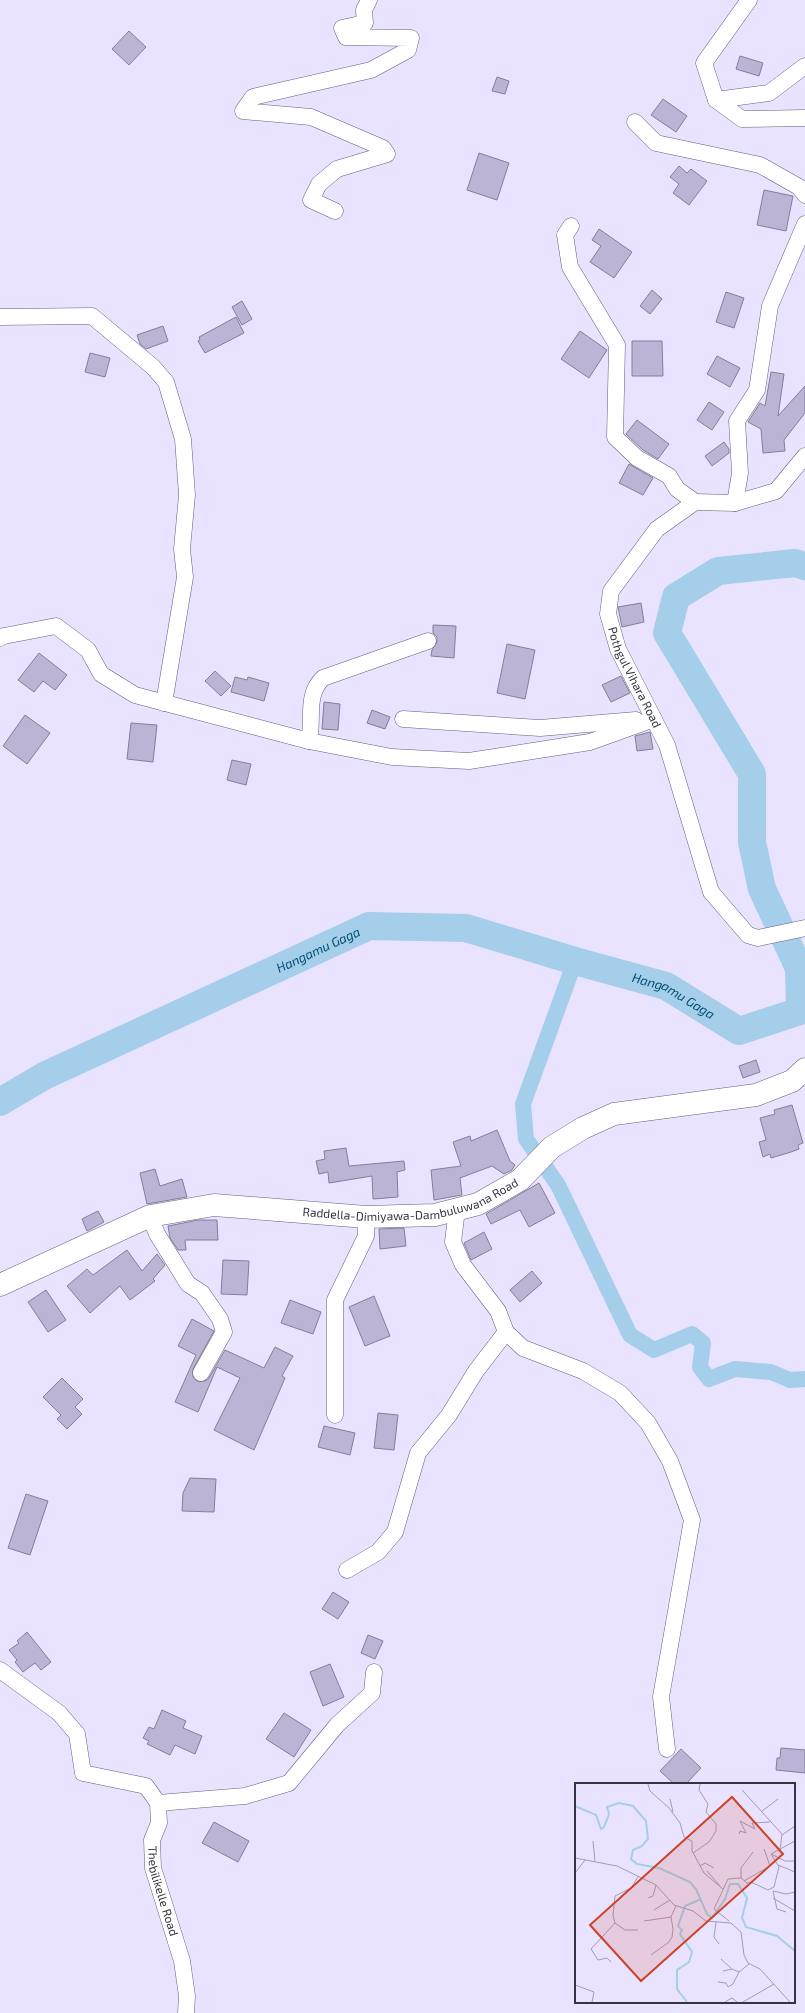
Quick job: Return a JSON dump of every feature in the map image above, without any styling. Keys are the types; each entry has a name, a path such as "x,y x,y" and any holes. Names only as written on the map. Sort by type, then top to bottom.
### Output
{"street":[{"path":"335,211 311,200 319,184 337,170 387,154 382,148 311,116 244,111 254,97 371,70 408,50 410,38 346,37 342,28 365,23 364,10 369,0"},
{"path":"749,0 704,63 716,100 742,119 805,118"},
{"path":"716,100 769,93 805,66"},
{"path":"634,122 656,143 760,165 799,187 805,195"},
{"path":"735,503 740,473 737,422 757,390 770,306 805,224"},
{"path":"571,226 565,235 570,267 617,345 616,437 637,458 670,476 677,489 695,502 735,503 776,491 805,456"},
{"path":"0,318 92,316 153,367 166,382 183,439 187,495 182,550 185,577 164,703"},
{"name":"Pothgul Vihara Road","path":"695,502 657,529 611,591 608,614 618,650 666,745 711,892 748,935 758,938 805,928"},
{"path":"0,638 56,626 88,650 100,674 135,696 309,741 392,757 469,761 590,742 654,719"},
{"path":"309,741 312,728 311,702 315,686 323,678 428,640"},
{"path":"403,719 540,728 654,719"},
{"name":"Raddella-Dimiyawa-Dambuluwana Road","path":"0,1285 150,1216 214,1204 366,1217 435,1215 457,1210 478,1204 520,1180 552,1147 583,1128 614,1114 756,1095 792,1081 805,1069"},
{"path":"457,1210 453,1242 463,1265 498,1311 506,1332 523,1348 583,1371 620,1394 648,1423 670,1462 692,1520 662,1697 668,1749"},
{"path":"150,1216 157,1234 188,1284 202,1293 220,1319 224,1332 201,1373"},
{"path":"335,1415 335,1300 366,1236 366,1217"},
{"path":"347,1570 378,1552 396,1532 418,1453 449,1415 476,1371 506,1332"},
{"path":"0,1670 59,1713 77,1734 83,1773 146,1786 158,1803 245,1796 289,1783 337,1725 372,1693 374,1672"},
{"name":"Thebilikelle Road","path":"158,1803 159,1823 152,1840 153,1868 182,1961 187,1996 186,2013"}],"building":[{"path":"129,31 146,47 129,65 112,49"},
{"path":"740,56 763,63 759,76 736,69"},
{"path":"497,77 509,81 505,94 492,91"},
{"path":"663,99 687,116 676,132 651,115"},
{"path":"479,153 509,163 497,200 467,190"},
{"path":"679,166 687,173 691,169 707,181 689,205 673,193 679,184 670,177"},
{"path":"764,190 793,196 786,231 757,225"},
{"path":"599,229 632,252 614,278 590,262 601,246 592,240"},
{"path":"652,290 662,299 650,314 640,306"},
{"path":"726,292 744,298 734,328 716,322"},
{"path":"242,301 252,319 242,325 232,307"},
{"path":"236,317 244,333 205,353 198,341 200,340 199,337"},
{"path":"163,326 168,341 146,349 140,344 137,335"},
{"path":"580,331 607,350 589,378 561,359"},
{"path":"632,341 662,341 663,376 632,376"},
{"path":"90,353 110,358 105,377 85,372"},
{"path":"717,356 740,368 730,387 707,374"},
{"path":"771,372 784,374 778,416 805,386 805,413 784,440 785,451 763,453 761,429 748,422 760,403 765,406"},
{"path":"709,402 724,412 712,430 697,420"},
{"path":"637,420 669,444 658,459 643,450 626,434"},
{"path":"724,442 729,449 729,453 712,466 705,456"},
{"path":"629,464 653,478 643,495 619,483"},
{"path":"641,603 644,622 622,627 618,607"},
{"path":"433,625 456,626 454,658 431,656 432,650 437,642 437,637 433,633"},
{"path":"507,644 535,650 525,699 497,693"},
{"path":"39,653 67,675 55,690 43,681 34,692 18,680"},
{"path":"215,671 231,686 221,696 205,681"},
{"path":"621,676 630,693 611,702 602,685"},
{"path":"235,677 247,680 248,677 269,683 264,701 231,692"},
{"path":"324,702 340,704 338,730 322,729"},
{"path":"372,710 390,717 385,729 367,723"},
{"path":"25,715 50,733 27,764 3,746"},
{"path":"131,723 157,725 153,762 127,759"},
{"path":"650,732 653,749 637,751 635,736"},
{"path":"232,760 251,764 246,785 227,780"},
{"path":"756,1060 760,1072 743,1078 739,1066"},
{"path":"792,1105 803,1143 798,1145 799,1149 791,1152 771,1158 770,1154 763,1157 759,1142 766,1140 760,1118 775,1114 774,1110"},
{"path":"497,1130 510,1161 515,1165 512,1170 504,1174 492,1166 460,1178 462,1195 434,1200 431,1170 461,1166 453,1142 470,1136 471,1141"},
{"path":"346,1148 349,1166 404,1161 405,1170 397,1172 398,1197 373,1199 372,1176 329,1183 328,1172 319,1174 316,1161 325,1159 324,1151"},
{"path":"155,1169 160,1186 182,1179 187,1197 147,1204 140,1173"},
{"path":"539,1183 555,1213 529,1227 520,1210 491,1224 486,1214"},
{"path":"98,1211 104,1222 87,1231 82,1219"},
{"path":"198,1220 217,1220 218,1240 185,1240 186,1250 178,1250 170,1238 168,1226"},
{"path":"404,1228 406,1246 380,1249 379,1229"},
{"path":"484,1232 492,1249 471,1260 464,1243"},
{"path":"127,1250 142,1271 157,1254 165,1265 153,1279 155,1281 130,1300 120,1286 90,1313 67,1286 87,1269 93,1275"},
{"path":"223,1260 249,1261 247,1295 221,1294"},
{"path":"532,1271 542,1283 520,1302 510,1290"},
{"path":"46,1290 66,1320 48,1332 28,1302"},
{"path":"374,1296 390,1336 365,1346 349,1307"},
{"path":"290,1300 321,1312 313,1334 281,1323"},
{"path":"192,1319 214,1331 193,1369 193,1377 197,1381 205,1381 209,1378 225,1350 264,1368 275,1347 293,1356 282,1376 285,1378 254,1450 214,1430 240,1378 217,1367 198,1412 175,1402 196,1355 178,1346"},
{"path":"62,1378 83,1399 75,1407 82,1414 67,1429 57,1419 61,1415 43,1397"},
{"path":"378,1413 398,1415 394,1450 374,1448"},
{"path":"324,1426 355,1433 350,1455 318,1447"},
{"path":"190,1478 216,1479 214,1512 182,1511 183,1493"},
{"path":"26,1494 48,1501 30,1555 8,1548"},
{"path":"333,1592 349,1602 338,1619 322,1609"},
{"path":"27,1632 51,1662 41,1670 35,1663 23,1672 15,1662 17,1660 9,1650 19,1643 17,1641"},
{"path":"368,1635 383,1641 375,1659 361,1653"},
{"path":"330,1664 344,1697 323,1706 310,1672"},
{"path":"162,1710 186,1721 183,1728 202,1736 195,1754 175,1745 170,1755 147,1744 149,1741 143,1738 149,1727 154,1729"},
{"path":"284,1713 311,1730 294,1757 266,1739"},
{"path":"781,1748 805,1750 805,1773 776,1770 777,1758 780,1758"},
{"path":"681,1749 701,1768 687,1783 673,1783 660,1771"},
{"path":"214,1822 249,1841 238,1862 202,1843"}],"waterway":[{"name":"Hangamu Gaga","path":"0,1102 44,1076 369,926 466,928 575,961 666,986 739,1031 800,1011 799,968 762,889 752,842 752,774 667,633 676,597 718,571 795,563 805,566"},
{"path":"575,961 523,1104 526,1139 558,1185 630,1335 654,1350 692,1334 703,1343 700,1367 709,1379 735,1369 771,1372 790,1380 805,1379"}]}
